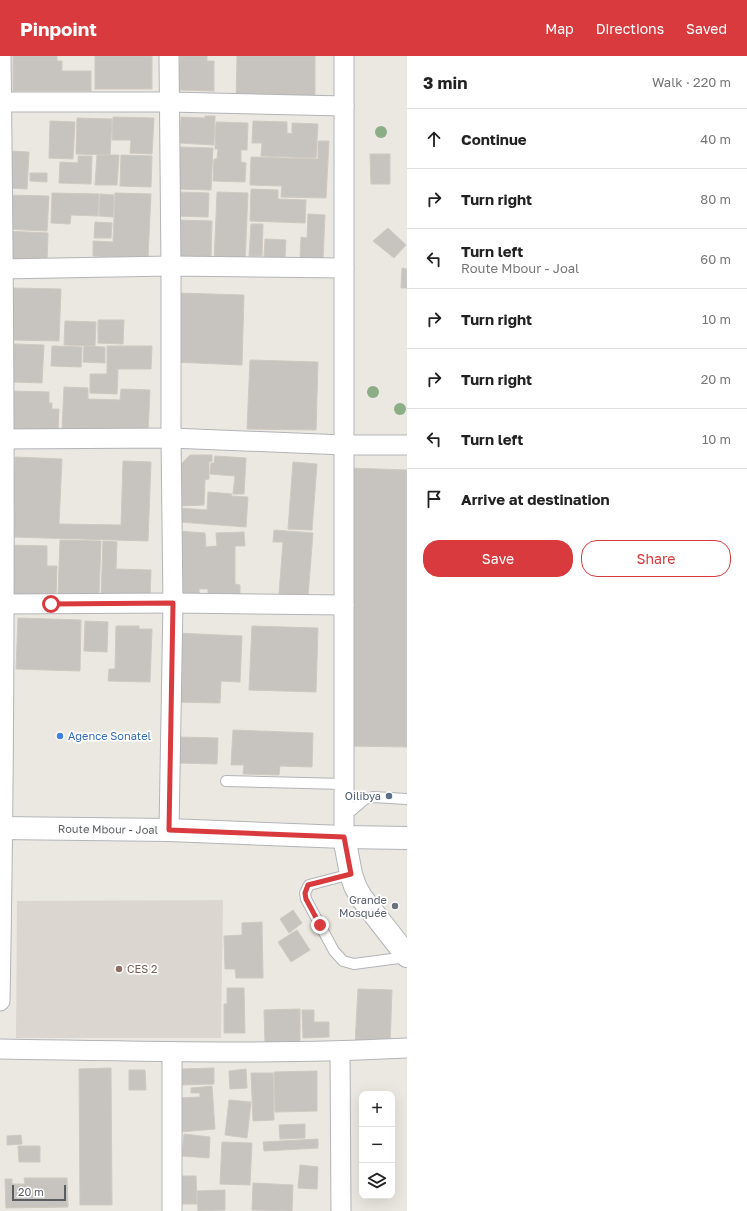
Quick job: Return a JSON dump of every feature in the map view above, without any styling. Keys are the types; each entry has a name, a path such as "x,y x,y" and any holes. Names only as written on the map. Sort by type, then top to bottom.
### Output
{"main road":[{"name":"Route Mbour - Joal","path":"2,828 169,830 344,827 407,838"},
{"path":"344,827 351,874 355,886 361,897 407,956"}],"street":[{"path":"0,1001 2,828 1,56"},
{"path":"169,56 173,603 169,830"},
{"path":"344,56 344,827"},
{"path":"1,102 170,102 344,106"},
{"path":"1,269 171,266 344,268"},
{"path":"2,439 171,438 344,445 407,445"},
{"path":"2,604 173,603 344,606"},
{"path":"0,1049 172,1052 340,1052 407,1048"},
{"path":"172,1052 172,1211"},
{"path":"340,1052 341,1211"}],"lane":[{"path":"226,781 344,784"},
{"path":"344,827 365,799 373,797 407,799"},
{"path":"351,874 308,885 305,893 306,899 334,951 343,961 354,964 407,956"}],"shaded area":[{"name":"CES 2","path":"223,900 221,1038 16,1038 17,901"}],"building":[{"path":"13,56 57,56 57,61 62,61 62,71 91,71 91,91 13,91"},
{"path":"95,56 152,56 152,89 95,89"},
{"path":"180,56 207,56 207,61 214,61 214,91 179,90"},
{"path":"237,56 315,56 315,102 236,102"},
{"path":"205,116 215,116 214,145 180,143 181,117 205,118"},
{"path":"113,117 154,118 152,154 130,153 131,140 112,140"},
{"path":"77,118 112,119 110,155 76,154"},
{"path":"50,121 75,122 73,159 49,158"},
{"path":"253,121 287,122 287,133 292,134 292,123 318,124 316,158 261,156 262,143 252,143"},
{"path":"216,122 248,123 247,150 241,150 241,162 246,163 245,182 213,181 214,159 217,159 218,149 215,149"},
{"path":"318,141 329,141 326,198 281,197 282,186 250,185 251,157 318,159"},
{"path":"179,147 213,148 211,190 177,189"},
{"path":"9,151 29,152 27,189 7,188"},
{"path":"370,154 390,154 390,184 371,184"},
{"path":"97,155 119,155 117,185 95,185"},
{"path":"121,155 152,156 151,187 120,186"},
{"path":"78,156 92,156 91,184 59,183 60,162 78,163"},
{"path":"30,173 47,173 47,182 30,181"},
{"path":"251,189 278,190 278,199 306,200 305,223 250,221"},
{"path":"177,192 209,193 208,217 176,216"},
{"path":"217,192 248,193 245,264 214,263"},
{"path":"52,193 99,194 98,216 71,215 70,224 51,223"},
{"path":"115,193 151,194 148,258 93,256 93,241 113,242"},
{"path":"100,194 114,195 113,217 99,216"},
{"path":"6,195 49,196 47,231 4,229"},
{"path":"308,214 325,215 323,259 300,258 301,237 307,238"},
{"path":"179,220 212,221 211,259 177,257"},
{"path":"95,222 112,223 111,238 94,238"},
{"path":"251,224 263,224 262,256 249,256"},
{"path":"388,228 406,245 394,258 373,241"},
{"path":"6,231 48,233 47,264 5,262"},
{"path":"265,239 286,240 285,258 264,257"},
{"path":"402,268 407,269 407,288 401,288"},
{"path":"13,288 61,289 59,341 11,340"},
{"path":"176,293 244,295 242,365 174,362"},
{"path":"98,320 124,320 123,344 98,343"},
{"path":"65,321 96,322 95,346 64,345"},
{"path":"14,344 44,345 42,383 12,382"},
{"path":"52,346 82,347 81,367 51,366"},
{"path":"84,346 105,347 105,363 83,362"},
{"path":"107,346 152,346 151,369 118,369 117,394 90,393 90,374 107,374"},
{"path":"250,360 318,362 316,430 247,429"},
{"path":"64,387 88,388 88,399 120,400 121,389 150,390 148,434 62,431"},
{"path":"11,391 49,392 49,403 52,403 52,409 59,409 58,431 10,430"},
{"path":"190,455 212,455 212,461 209,462 209,479 205,480 204,505 179,506 178,467"},
{"path":"215,456 246,458 244,494 233,494 235,476 210,474 211,463 214,463"},
{"path":"15,457 62,459 59,524 121,525 123,461 151,462 148,541 12,537"},
{"path":"293,462 317,464 312,530 288,529"},
{"path":"349,468 407,470 407,747 347,746"},
{"path":"208,492 248,497 246,527 179,522 180,508 207,510"},
{"path":"274,530 313,533 308,596 279,594 283,542 273,542"},
{"path":"177,531 205,533 206,547 217,546 216,533 244,532 245,546 235,546 235,584 240,585 240,604 208,602 208,589 199,589 200,602 176,602"},
{"path":"60,540 101,541 99,595 58,594"},
{"path":"103,541 117,542 116,569 151,570 150,599 101,598"},
{"path":"9,545 47,546 47,566 57,566 56,598 7,596"},
{"path":"18,618 81,620 80,671 16,669"},
{"path":"85,621 108,622 107,652 84,651"},
{"path":"116,626 139,626 139,629 152,629 150,682 108,681 109,669 115,669"},
{"path":"252,626 318,628 316,692 249,690"},
{"path":"176,633 242,636 240,682 221,681 220,703 174,702"},
{"path":"233,730 313,733 312,767 280,766 279,775 243,774 244,765 231,765"},
{"path":"179,737 218,738 217,764 178,763"},
{"path":"293,910 302,923 289,933 280,919"},
{"path":"262,922 263,978 236,978 235,969 225,969 224,936 242,935 242,923"},
{"path":"297,930 310,950 291,962 278,942"},
{"path":"227,988 244,988 245,1033 224,1033 224,1004 227,1004"},
{"path":"358,989 392,990 390,1046 355,1044"},
{"path":"300,1009 300,1043 265,1044 264,1010"},
{"path":"302,1010 314,1010 314,1022 329,1022 329,1037 303,1038"},
{"path":"111,1068 112,1205 80,1205 79,1069"},
{"path":"214,1068 214,1084 181,1085 181,1069"},
{"path":"246,1069 247,1088 230,1089 229,1071"},
{"path":"129,1070 145,1070 146,1090 129,1090"},
{"path":"317,1071 317,1111 275,1112 274,1072"},
{"path":"251,1073 273,1073 274,1120 253,1121"},
{"path":"212,1086 215,1129 180,1132 178,1098 200,1097 200,1093 191,1093 191,1088"},
{"path":"229,1100 251,1102 247,1138 225,1135"},
{"path":"305,1124 305,1138 280,1139 279,1125"},
{"path":"184,1134 210,1137 209,1158 182,1156"},
{"path":"21,1135 22,1144 7,1145 7,1136"},
{"path":"318,1139 318,1148 264,1151 263,1142"},
{"path":"222,1142 252,1143 250,1185 220,1184"},
{"path":"18,1146 40,1146 40,1162 19,1162"},
{"path":"300,1165 318,1167 317,1189 298,1188"},
{"path":"180,1176 196,1176 197,1204 180,1204"},
{"path":"24,1178 67,1178 68,1207 6,1208 5,1179 12,1179 12,1184 25,1184"},
{"path":"253,1183 293,1185 292,1211 252,1210"},
{"path":"225,1190 225,1210 198,1211 197,1191"}],"place":[{"name":"Agence Sonatel","path":"60,736"},
{"name":"Oilibya","path":"389,796"},
{"name":"Grande Mosquée","path":"395,906"},
{"name":"CES 2","path":"119,969"}],"route":[{"path":"51,604 173,603 169,830 344,837 351,874 308,885 305,893 306,899 320,925"}]}
